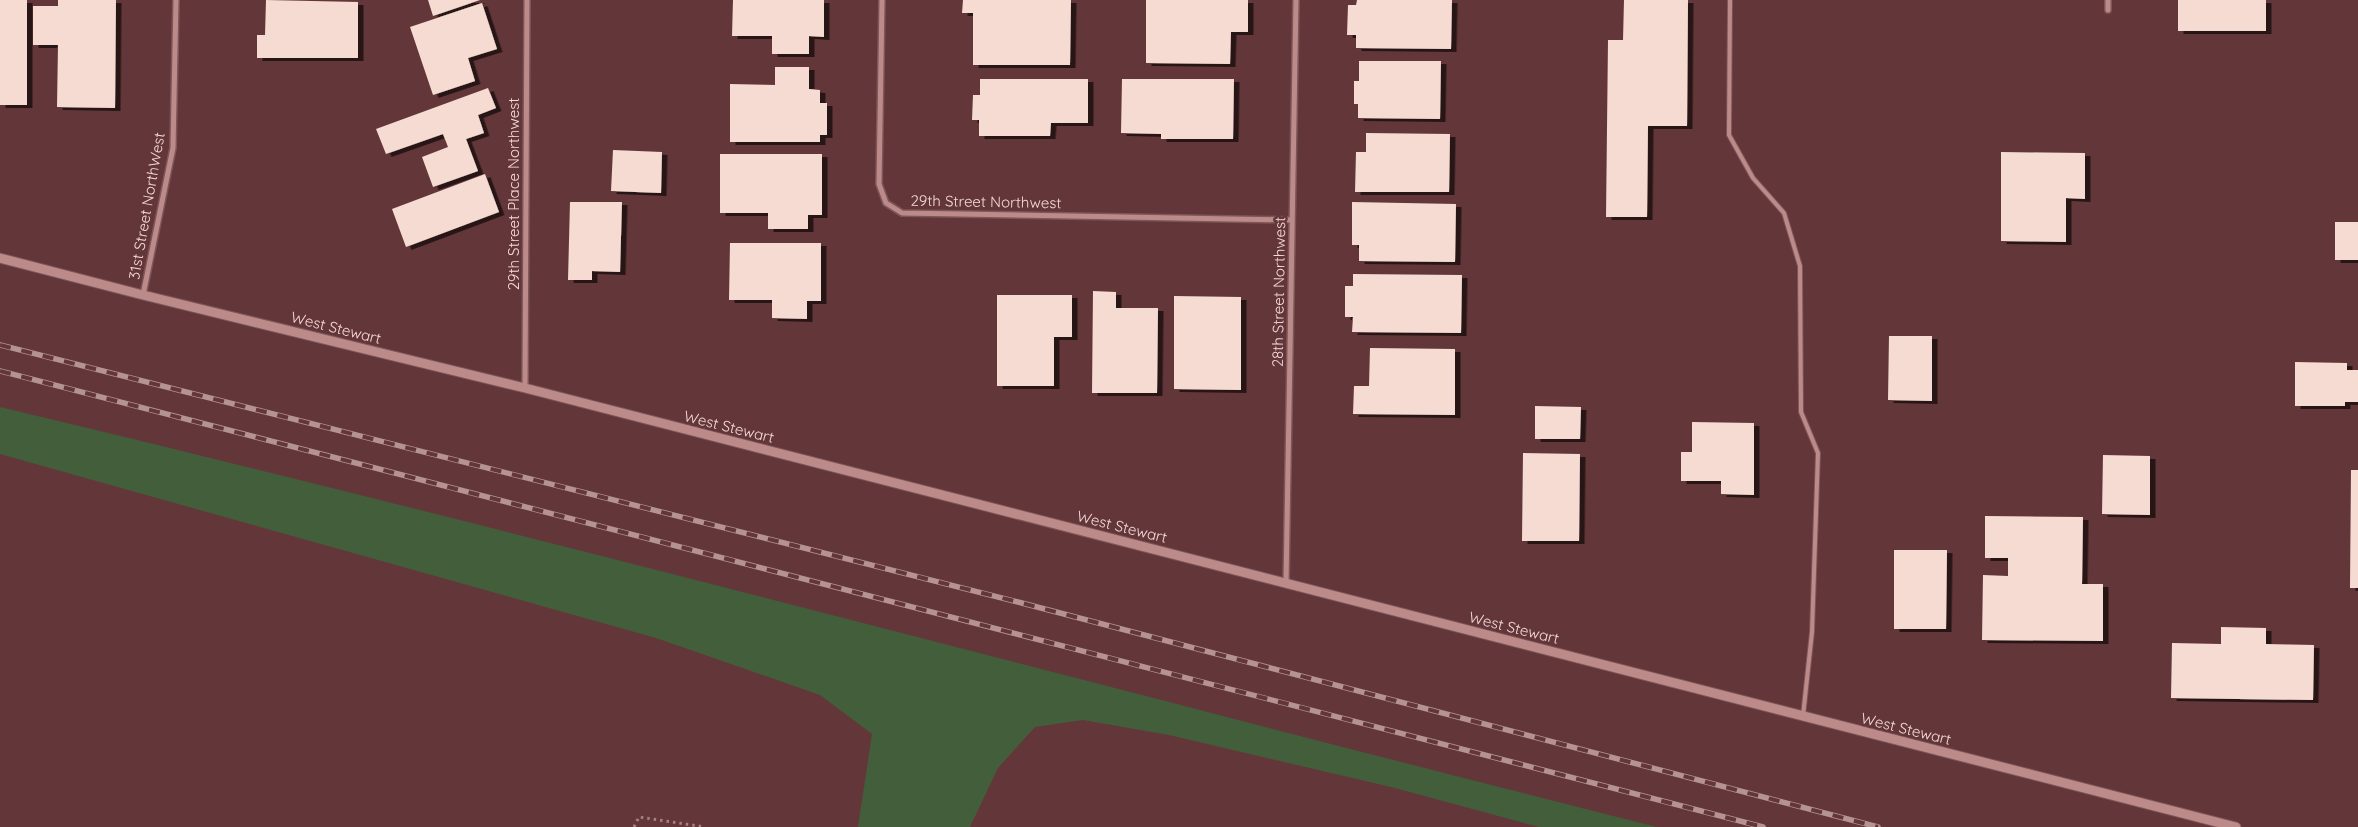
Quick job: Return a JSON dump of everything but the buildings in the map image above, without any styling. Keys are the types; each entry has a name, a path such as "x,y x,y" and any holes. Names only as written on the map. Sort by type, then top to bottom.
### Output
{"street":[{"name":"31st Street NorthWest","path":"144,295 173,148 176,0"},
{"name":"29th Street Place Northwest","path":"525,388 528,0"},
{"name":"29th Street Northwest","path":"882,0 879,184 886,203 902,213 1292,220"},
{"name":"28th Street Northwest","path":"1286,584 1296,0"},
{"path":"2108,0 2108,10"},
{"name":"West Stewart","path":"0,258 525,388 2236,827"}],"lane":[{"path":"1730,0 1729,134 1752,178 1784,213 1800,266 1801,412 1818,453 1812,632 1803,716"}],"path":[{"path":"634,827 639,817 705,827"}],"green space":[{"path":"0,407 622,561 1657,827 1539,827 1395,788 1169,735 1083,720 1035,727 998,768 970,827 858,827 872,734 820,695 656,638 0,454"}],"railway":[{"path":"0,345 1018,602 1878,827"},
{"path":"0,371 1763,827"}]}
